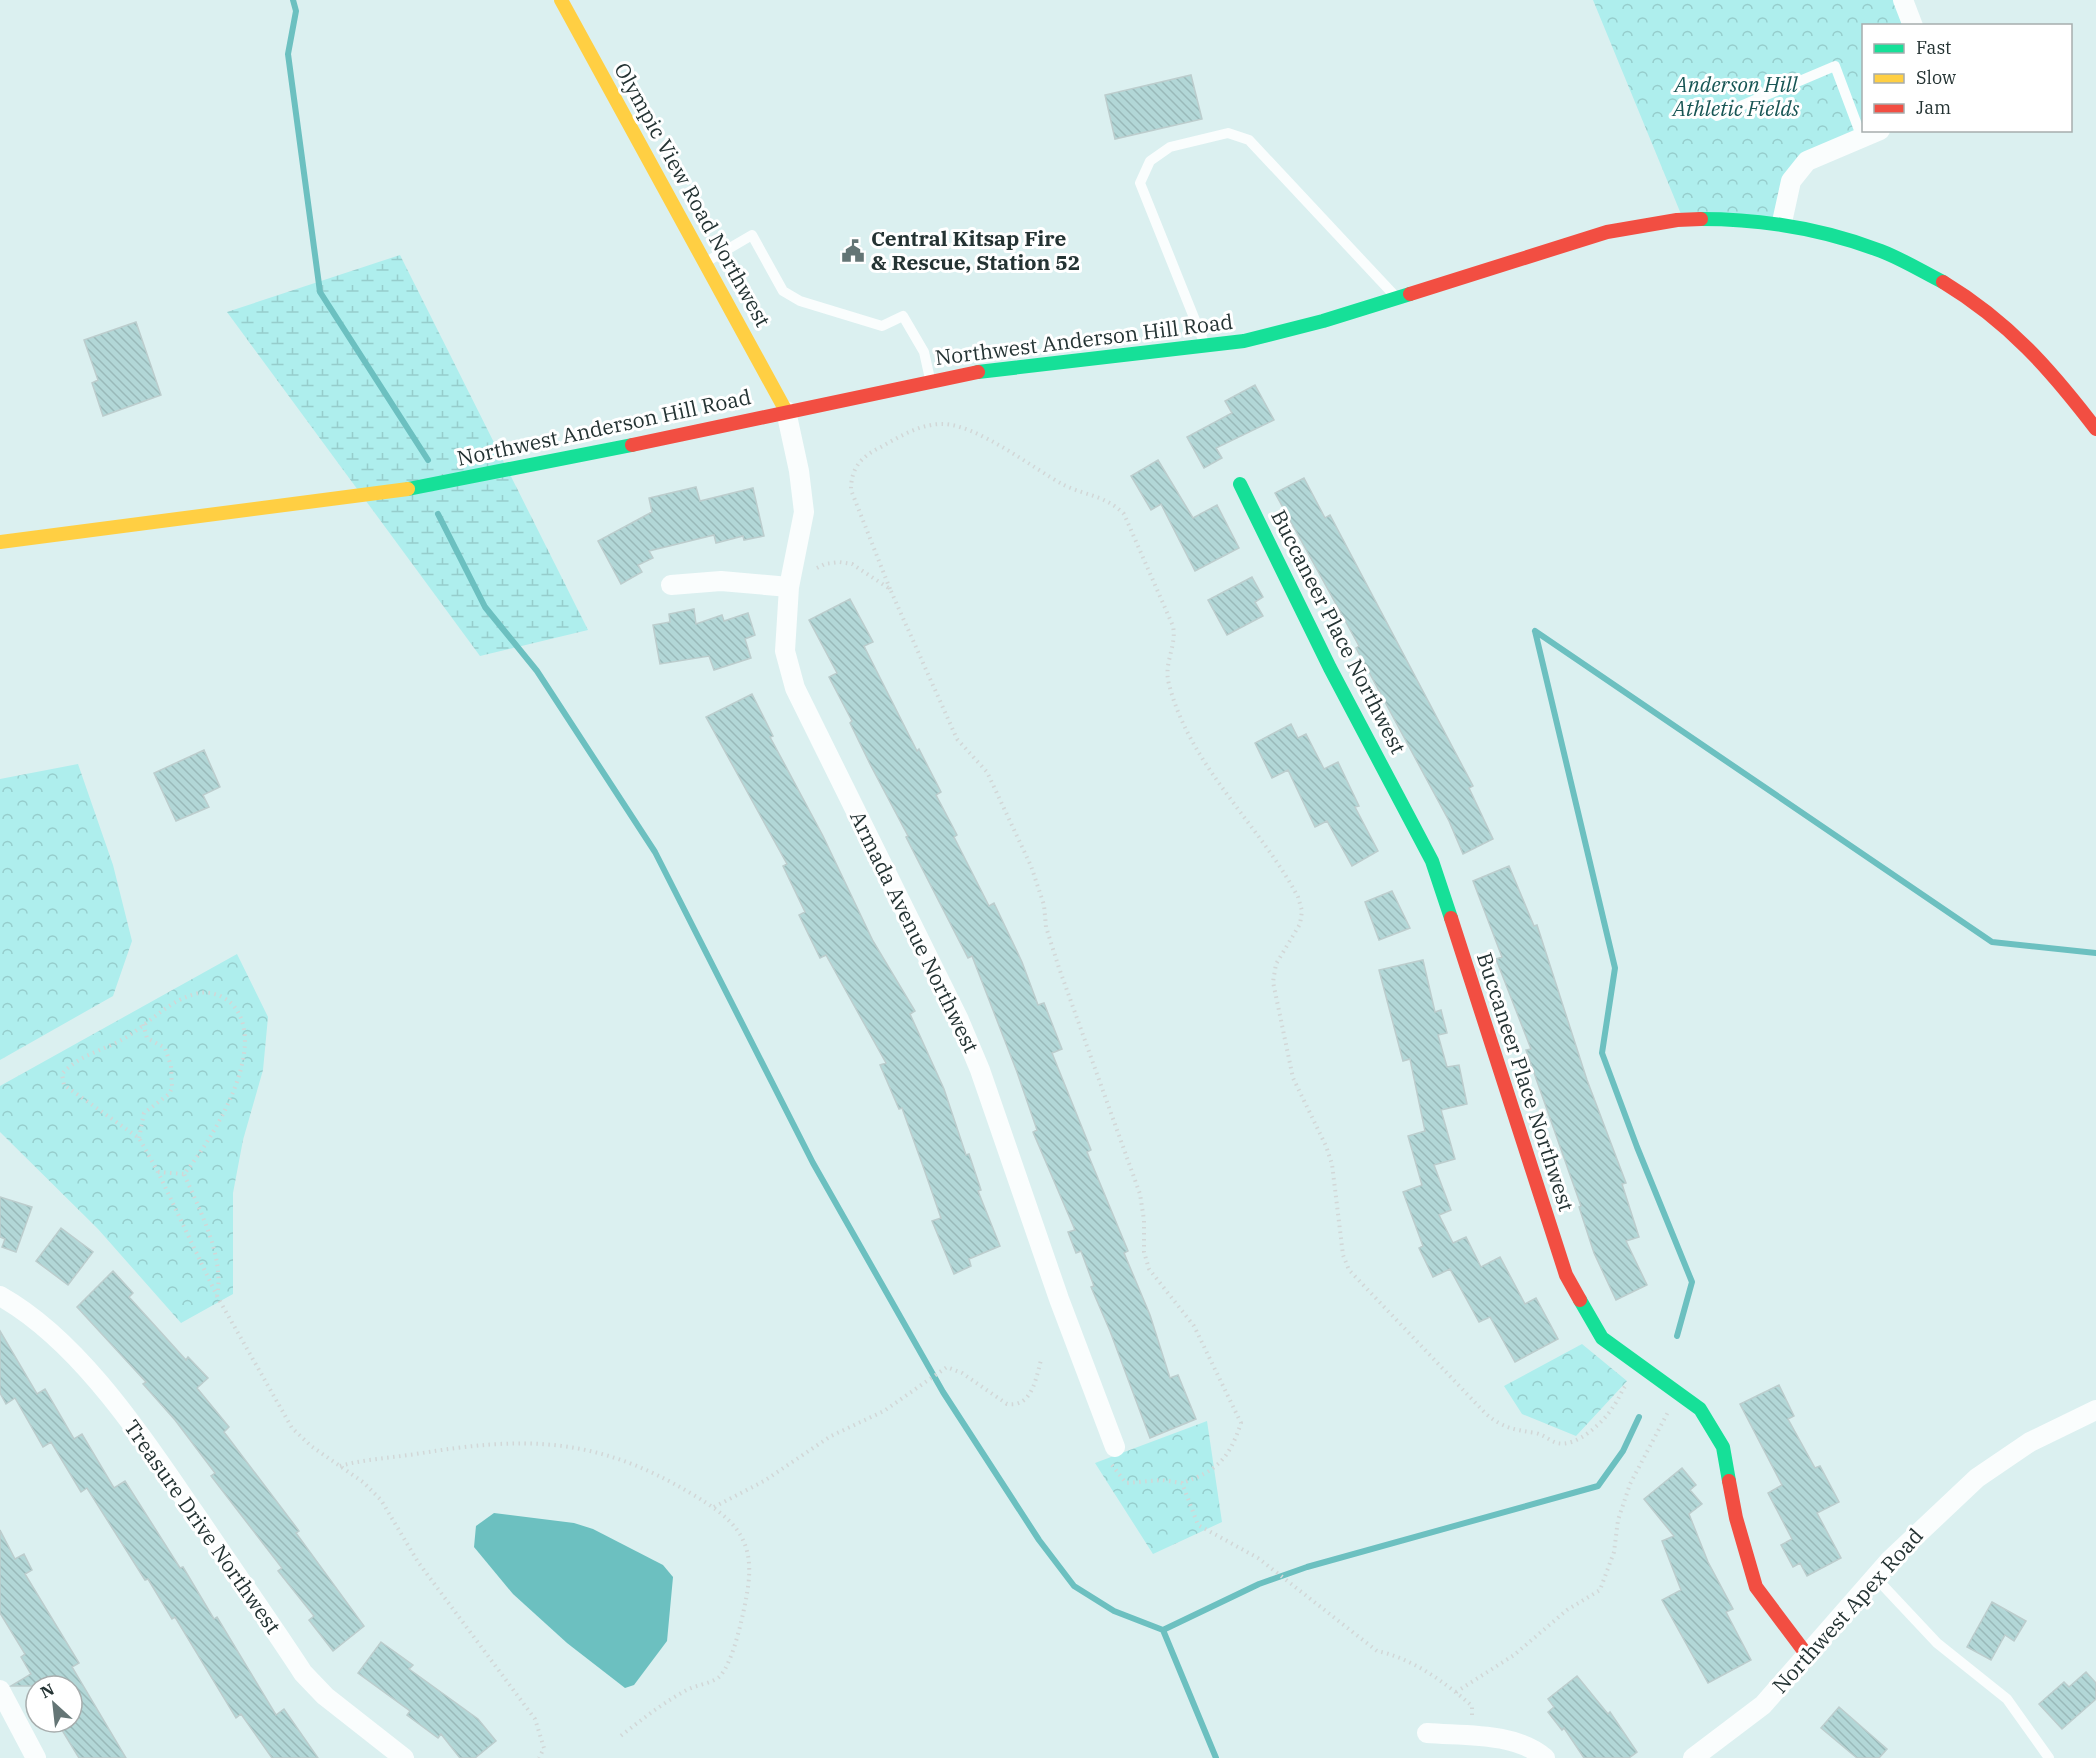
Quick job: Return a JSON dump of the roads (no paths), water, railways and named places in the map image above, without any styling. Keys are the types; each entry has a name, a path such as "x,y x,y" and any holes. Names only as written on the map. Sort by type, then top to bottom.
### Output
{"main road":[{"name":"Olympic View Road Northwest","path":"561,0 786,411"},
{"name":"Northwest Anderson Hill Road","path":"0,542 423,487 602,452 930,380 1013,366 1206,346 1278,334 1629,226 1715,217 1782,222 1865,244 1948,284 1994,317 2039,355 2096,429"},
{"name":"Buccaneer Place Northwest","path":"1240,484 1330,668 1432,861 1566,1275 1602,1338 1644,1366 1700,1409 1723,1447 1736,1518 1756,1587 1807,1655"}],"street":[{"path":"1903,0 1912,24"},
{"path":"1782,222 1787,194 1798,171 1818,154 1876,132"},
{"name":"Armada Avenue Northwest","path":"786,411 799,471 804,512 789,587 785,651 795,688 959,1020 980,1070 1059,1299 1114,1447"},
{"path":"671,585 721,580 789,587"},
{"name":"Treasure Drive Northwest","path":"0,1296 30,1313 73,1353 148,1446 303,1673 325,1696 404,1758"},
{"name":"Northwest Apex Road","path":"1693,1758 1763,1705 1875,1577 1977,1478 2030,1442 2096,1410"},
{"path":"0,1690 36,1758"},
{"path":"1427,1733 1514,1741 1528,1745 1545,1758"}],"lane":[{"path":"1718,116 1835,66 1862,138"},
{"path":"1206,346 1140,183 1150,161 1170,147 1228,133 1249,140 1397,298"},
{"path":"705,262 752,235 783,291 800,301 882,326 903,316 924,352 930,380"},
{"path":"1875,1577 1937,1643 2007,1698 2049,1758"}],"waterway":[{"path":"293,0 296,11 288,54 320,292 428,460"},
{"path":"438,514 485,607 537,671 655,852 813,1163 943,1392 1039,1540 1074,1586 1114,1611 1163,1630 1216,1758"},
{"path":"1535,631 1615,968 1602,1053 1637,1147 1692,1282 1677,1336"},
{"path":"1535,631 1992,942 2096,953"},
{"path":"1163,1630 1259,1584 1307,1567 1598,1486 1623,1451 1639,1417"}],"place":[{"name":"Central Kitsap Fire & Rescue, Station 52","path":"853,251"}],"park label":[{"name":"Anderson Hill Athletic Fields","path":"1736,97"}]}
